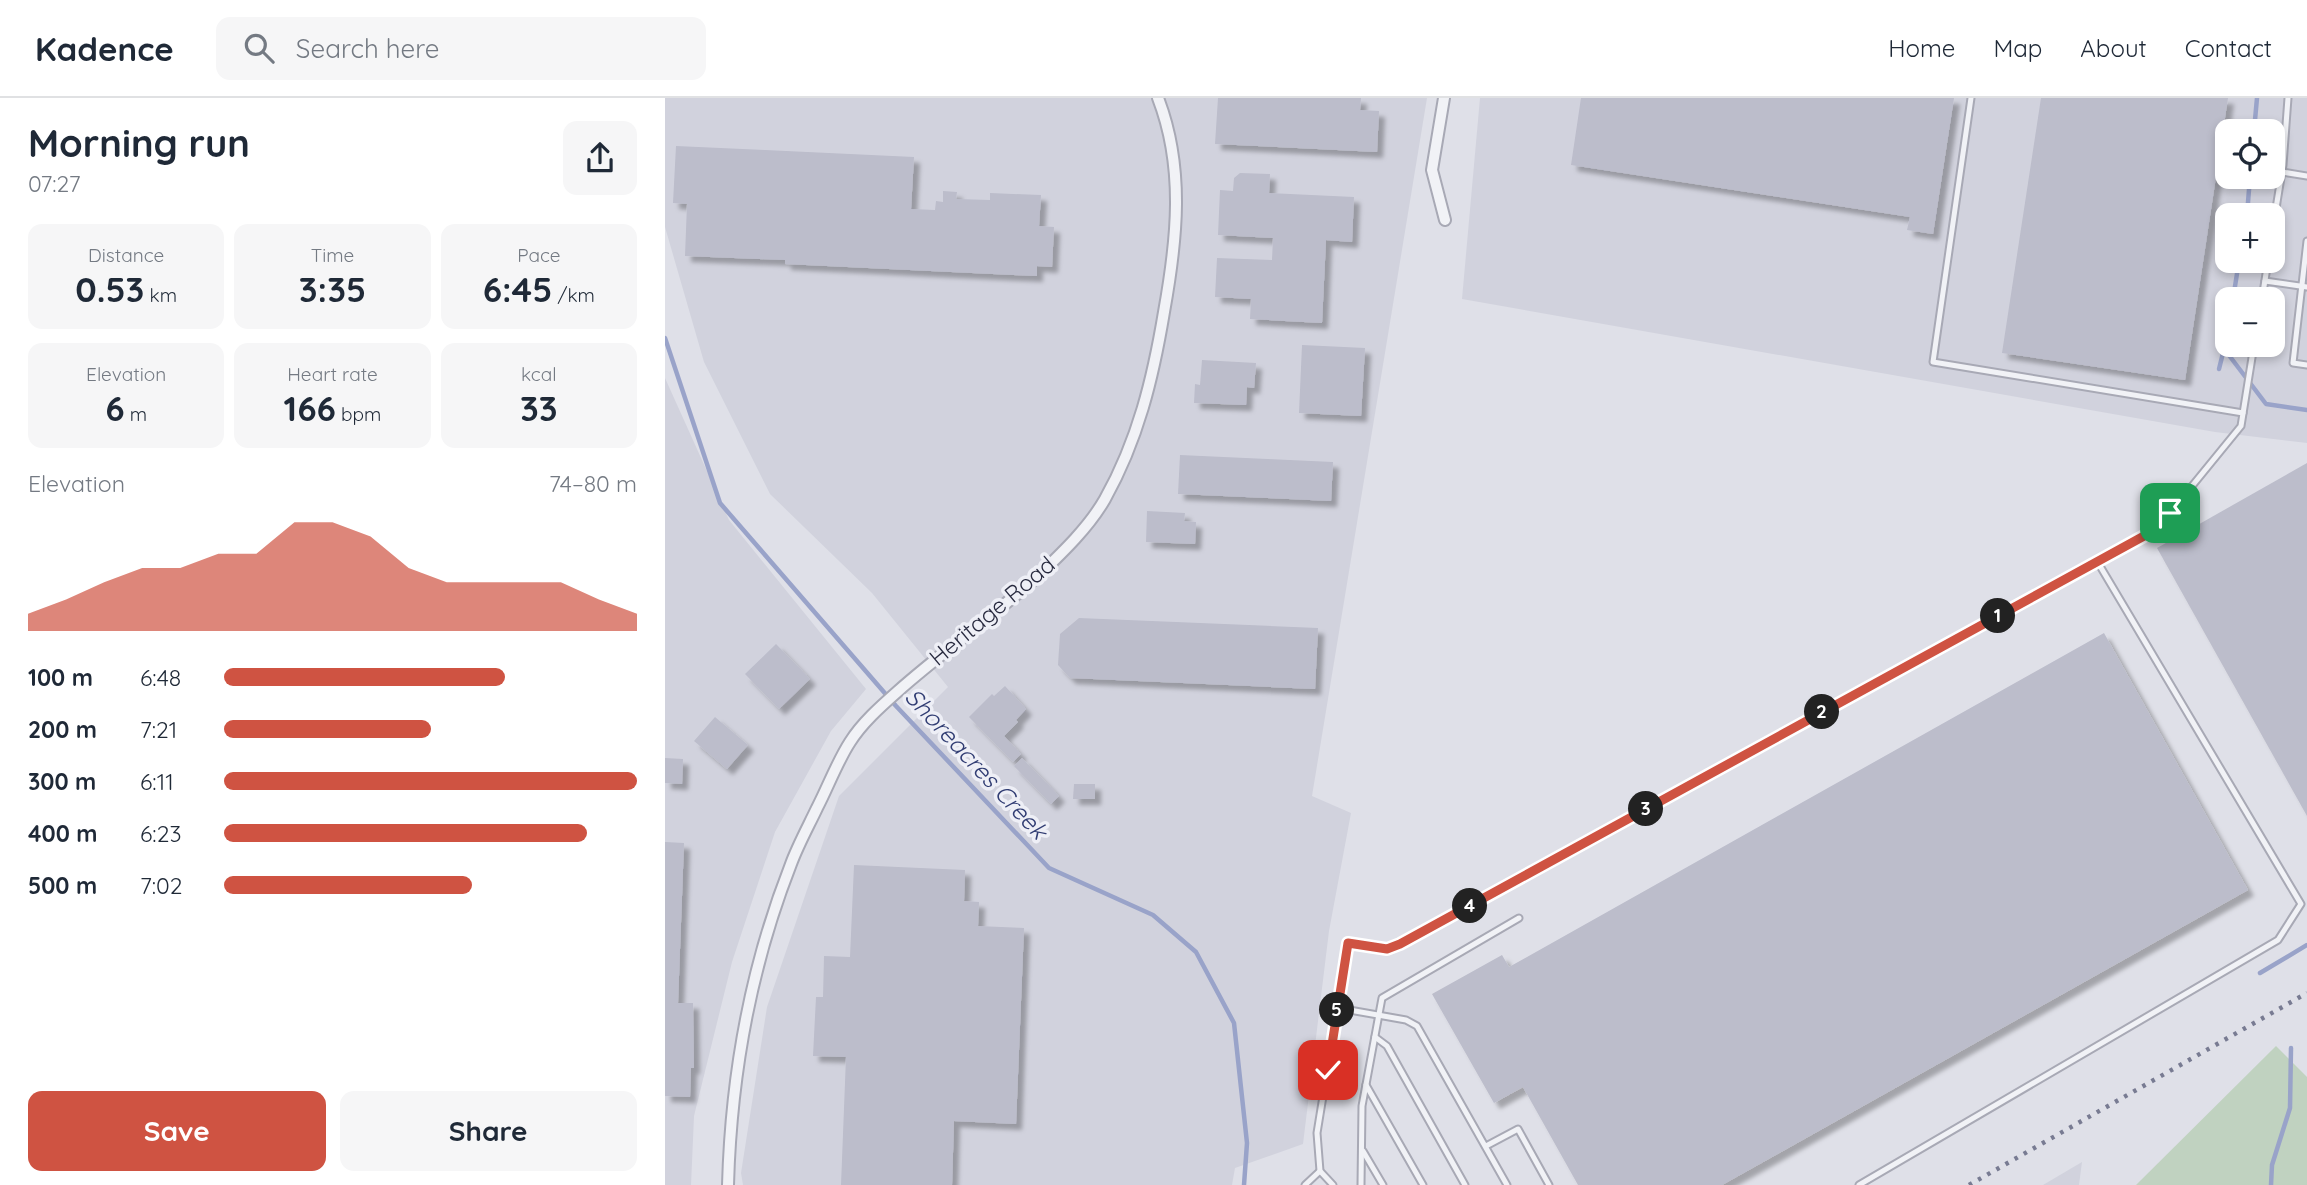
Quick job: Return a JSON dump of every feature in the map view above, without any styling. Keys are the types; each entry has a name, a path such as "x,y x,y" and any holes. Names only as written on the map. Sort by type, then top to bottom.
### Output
{"street":[{"name":"Heritage Road","path":"728,1185 733,1107 752,987 770,922 792,862 849,742 873,714 926,666 1006,604 1080,533 1103,502 1127,456 1142,415 1156,360 1177,217 1174,162 1168,124 1158,98"},
{"path":"1444,98 1432,170 1445,220"}],"lane":[{"path":"1971,98 1933,362 2243,413"},
{"path":"2285,135 2288,98"},
{"path":"2285,172 2307,176"},
{"path":"2307,241 2304,286 2293,363 2307,365"},
{"path":"2264,287 2266,273"},
{"path":"2265,281 2304,286"},
{"path":"2298,320 2307,322"},
{"path":"1333,1185 1321,1171 1317,1133 1348,943 1387,949 1400,944 2144,536 2170,513 2241,426 2252,357"},
{"path":"1859,1185 2278,940 2301,904 2097,561"},
{"path":"1361,1185 1362,1106 1382,998 1519,918"},
{"path":"1338,1008 1406,1020 1417,1026 1507,1185"},
{"path":"1375,1037 1387,1046 1465,1185"},
{"path":"1366,1085 1423,1185"},
{"path":"1486,1146 1518,1129 1549,1185"},
{"path":"1362,1149 1383,1185"},
{"path":"1305,1185 1321,1171"}],"shaded area":[{"path":"665,98 1427,98 1312,796 1351,813 1329,931 1303,1144 1235,1168 1232,1185 743,1185 741,1173 767,1007 839,796 948,687 872,593 770,494 704,362 665,227"},
{"path":"1480,98 2307,98 2307,443 2215,432 1462,299"},
{"path":"665,378 729,520 866,689 831,731 775,832 732,962 694,1116 691,1185 665,1185"},
{"path":"2082,1162 2079,1185 2043,1185"}],"green space":[{"path":"2276,1046 2307,1077 2307,1185 2136,1185"}],"building":[{"path":"1218,98 1361,98 1360,110 1379,111 1377,152 1215,144"},
{"path":"1581,98 1954,98 1933,234 1907,230 1910,217 1571,165"},
{"path":"2041,98 2228,98 2225,119 2215,119 2215,183 2185,380 2002,353"},
{"path":"676,146 914,157 911,209 935,210 936,201 943,202 943,191 957,192 956,199 990,200 990,193 1041,195 1039,226 1054,227 1052,267 1037,266 1037,276 785,264 785,260 685,256 687,204 673,203"},
{"path":"1240,173 1270,174 1269,193 1354,197 1352,242 1326,240 1322,323 1250,319 1251,299 1215,297 1217,258 1272,260 1273,238 1218,235 1220,190 1233,191 1234,178"},
{"path":"1302,345 1365,348 1361,416 1299,413"},
{"path":"1202,360 1256,363 1254,388 1247,387 1246,405 1194,403 1195,384 1200,385"},
{"path":"1180,455 1333,462 1331,501 1178,494"},
{"path":"2307,463 2307,816 2157,548"},
{"path":"1147,511 1185,513 1184,521 1196,522 1195,544 1146,542"},
{"path":"1079,618 1318,628 1315,689 1070,678 1058,665 1060,634"},
{"path":"2104,633 2248,890 1722,1185 1578,1185 1523,1087 1494,1103 1432,994 1502,955 1509,967"},
{"path":"776,644 810,679 779,709 745,674"},
{"path":"1005,686 1026,709 1004,736 1021,754 1013,762 969,717 992,694 994,696"},
{"path":"715,717 748,745 727,769 694,741"},
{"path":"665,758 683,759 682,784 665,783"},
{"path":"1022,758 1059,796 1051,804 1014,766"},
{"path":"1074,784 1095,784 1095,799 1073,799"},
{"path":"665,842 684,843 678,1003 693,1003 694,1068 691,1068 690,1097 665,1096"},
{"path":"854,865 965,870 964,901 979,902 978,926 1024,928 1016,1124 954,1121 952,1185 841,1185 846,1057 813,1056 816,997 823,997 824,956 850,957"}],"waterway":[{"path":"2255,119 2257,98"},
{"path":"2248,203 2249,189"},
{"path":"2235,287 2237,273"},
{"name":"Shoreacres Creek","path":"665,338 720,503 896,706 1049,868 1153,915 1196,952 1234,1023 1247,1143 1244,1185"},
{"path":"2219,369 2222,357"},
{"path":"2230,357 2266,404 2307,410"},
{"path":"2260,973 2307,945"},
{"path":"2271,1185 2272,1165 2290,1108 2291,1048"}],"railway":[{"path":"1969,1185 2307,993"}],"route":[{"path":"1328,1070 1348,943 1387,949 1400,944 2144,536 2170,513"}]}
